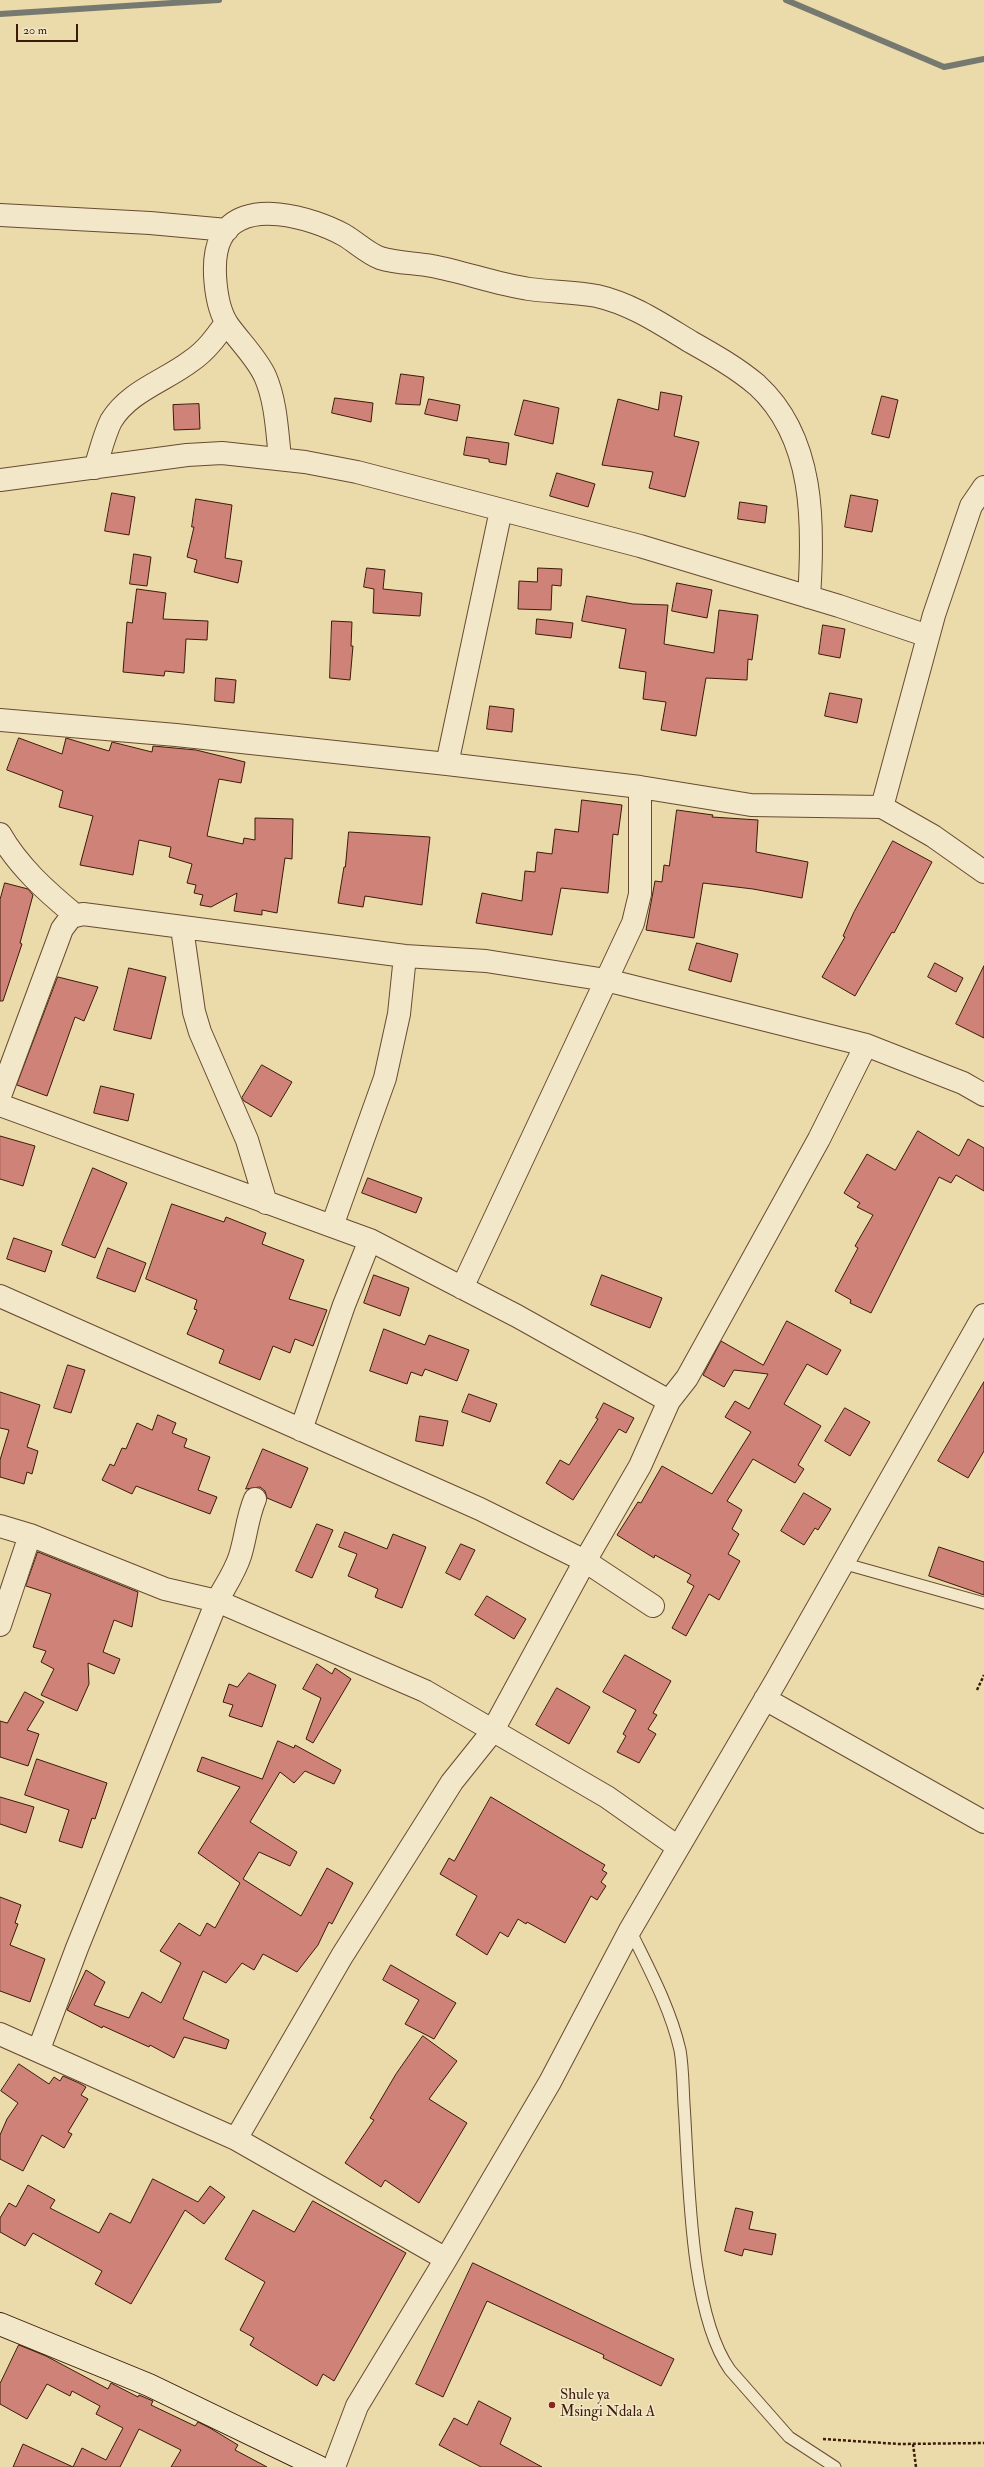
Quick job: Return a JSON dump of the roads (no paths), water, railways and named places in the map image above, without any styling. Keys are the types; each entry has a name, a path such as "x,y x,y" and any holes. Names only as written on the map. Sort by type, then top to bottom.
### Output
{"street":[{"path":"280,458 276,416 265,376 243,342 226,323 215,279 216,254 221,237 241,217 257,214 286,216 318,222 346,236 380,258 445,269 530,289 561,290 599,296 633,307 723,360 757,386 781,412 796,438 810,505 809,597"},
{"path":"0,215 150,223 227,230"},
{"path":"95,468 111,422 126,404 148,386 191,362 209,346 226,323"},
{"path":"0,480 187,455 222,453 280,458 357,472 640,546 809,597 928,636"},
{"path":"882,807 928,636 971,506 984,487"},
{"path":"447,764 501,510"},
{"path":"0,720 176,735 447,764 640,787 751,805 882,807 933,836 984,872"},
{"path":"462,1288 629,933 640,894 640,787"},
{"path":"0,834 7,846 28,872 75,915"},
{"path":"0,1096 62,929 75,915 88,914 182,928 405,956 486,962 606,980 866,1045 963,1083 984,1095"},
{"path":"182,928 190,992 196,1019 247,1140 266,1204"},
{"path":"332,1226 385,1078 399,1014 405,956"},
{"path":"236,2139 347,1950 452,1782 492,1732 585,1561 640,1466 669,1401 687,1378 820,1139 866,1045"},
{"path":"0,1105 266,1204 370,1240 596,1359 669,1401"},
{"path":"301,1430 344,1305 370,1240"},
{"path":"0,1296 480,1509 585,1561 653,1606"},
{"path":"334,2467 357,2406 446,2260 550,2082 630,1930 765,1699 984,1314"},
{"path":"39,2049 77,1948 217,1601 240,1557 247,1517 255,1499"},
{"path":"0,1526 30,1535 165,1589 217,1601 425,1692 607,1797 678,1847"},
{"path":"0,1625 30,1535"},
{"path":"765,1699 984,1822"},
{"path":"0,2034 39,2049 236,2139 446,2260"},
{"path":"0,2324 148,2385 319,2467"}],"lane":[{"path":"842,1563 984,1603"},
{"path":"630,1930 669,2010 680,2051 694,2236 702,2292 713,2335 722,2359 789,2437 835,2467"}],"waterway":[{"path":"0,14 219,0"},
{"path":"786,0 944,67 984,59"}],"place":[{"name":"Shule ya Msingi Ndala A","path":"552,2405"}]}
